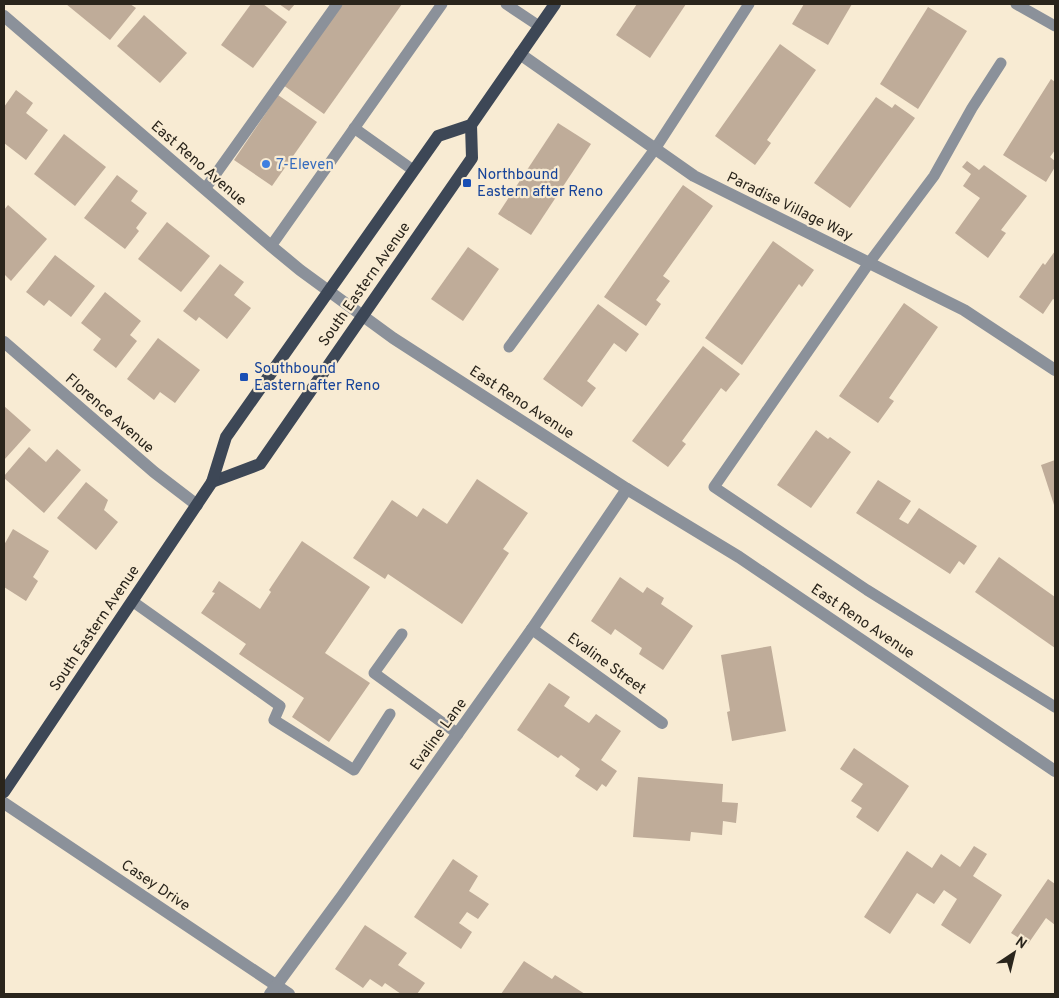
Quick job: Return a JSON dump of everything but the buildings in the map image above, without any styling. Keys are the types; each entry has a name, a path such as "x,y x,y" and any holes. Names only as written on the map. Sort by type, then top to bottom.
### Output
{"main road":[{"path":"471,125 555,4"},
{"name":"South Eastern Avenue","path":"4,792 212,482 226,437 438,136 471,125 472,158 260,464 212,482"}],"street":[{"name":"East Reno Avenue","path":"4,16 271,246 362,316 627,489 739,557 1055,771"},
{"name":"Paradise Village Way","path":"520,54 694,176 964,310 1055,370"},
{"name":"Florence Avenue","path":"4,342 154,472 197,505"},
{"name":"Evaline Lane","path":"273,990 458,734 627,489"},
{"name":"Evaline Street","path":"532,629 662,722"},
{"name":"Casey Drive","path":"4,803 273,990 289,994"}],"lane":[{"path":"205,189 337,4"},
{"path":"271,246 442,4"},
{"path":"506,4 539,26"},
{"path":"509,347 655,149 749,4"},
{"path":"1016,4 1055,26"},
{"path":"1001,63 972,108 934,176 869,263 714,487 867,590 1055,707"},
{"path":"354,128 414,170"},
{"path":"132,601 280,706 274,720 354,770 390,714"},
{"path":"402,634 374,673 458,734"}],"place":[{"name":"7-Eleven","path":"266,164"},
{"name":"Northbound Eastern after Reno","path":"467,183"},
{"name":"Southbound Eastern after Reno","path":"244,377"}]}
